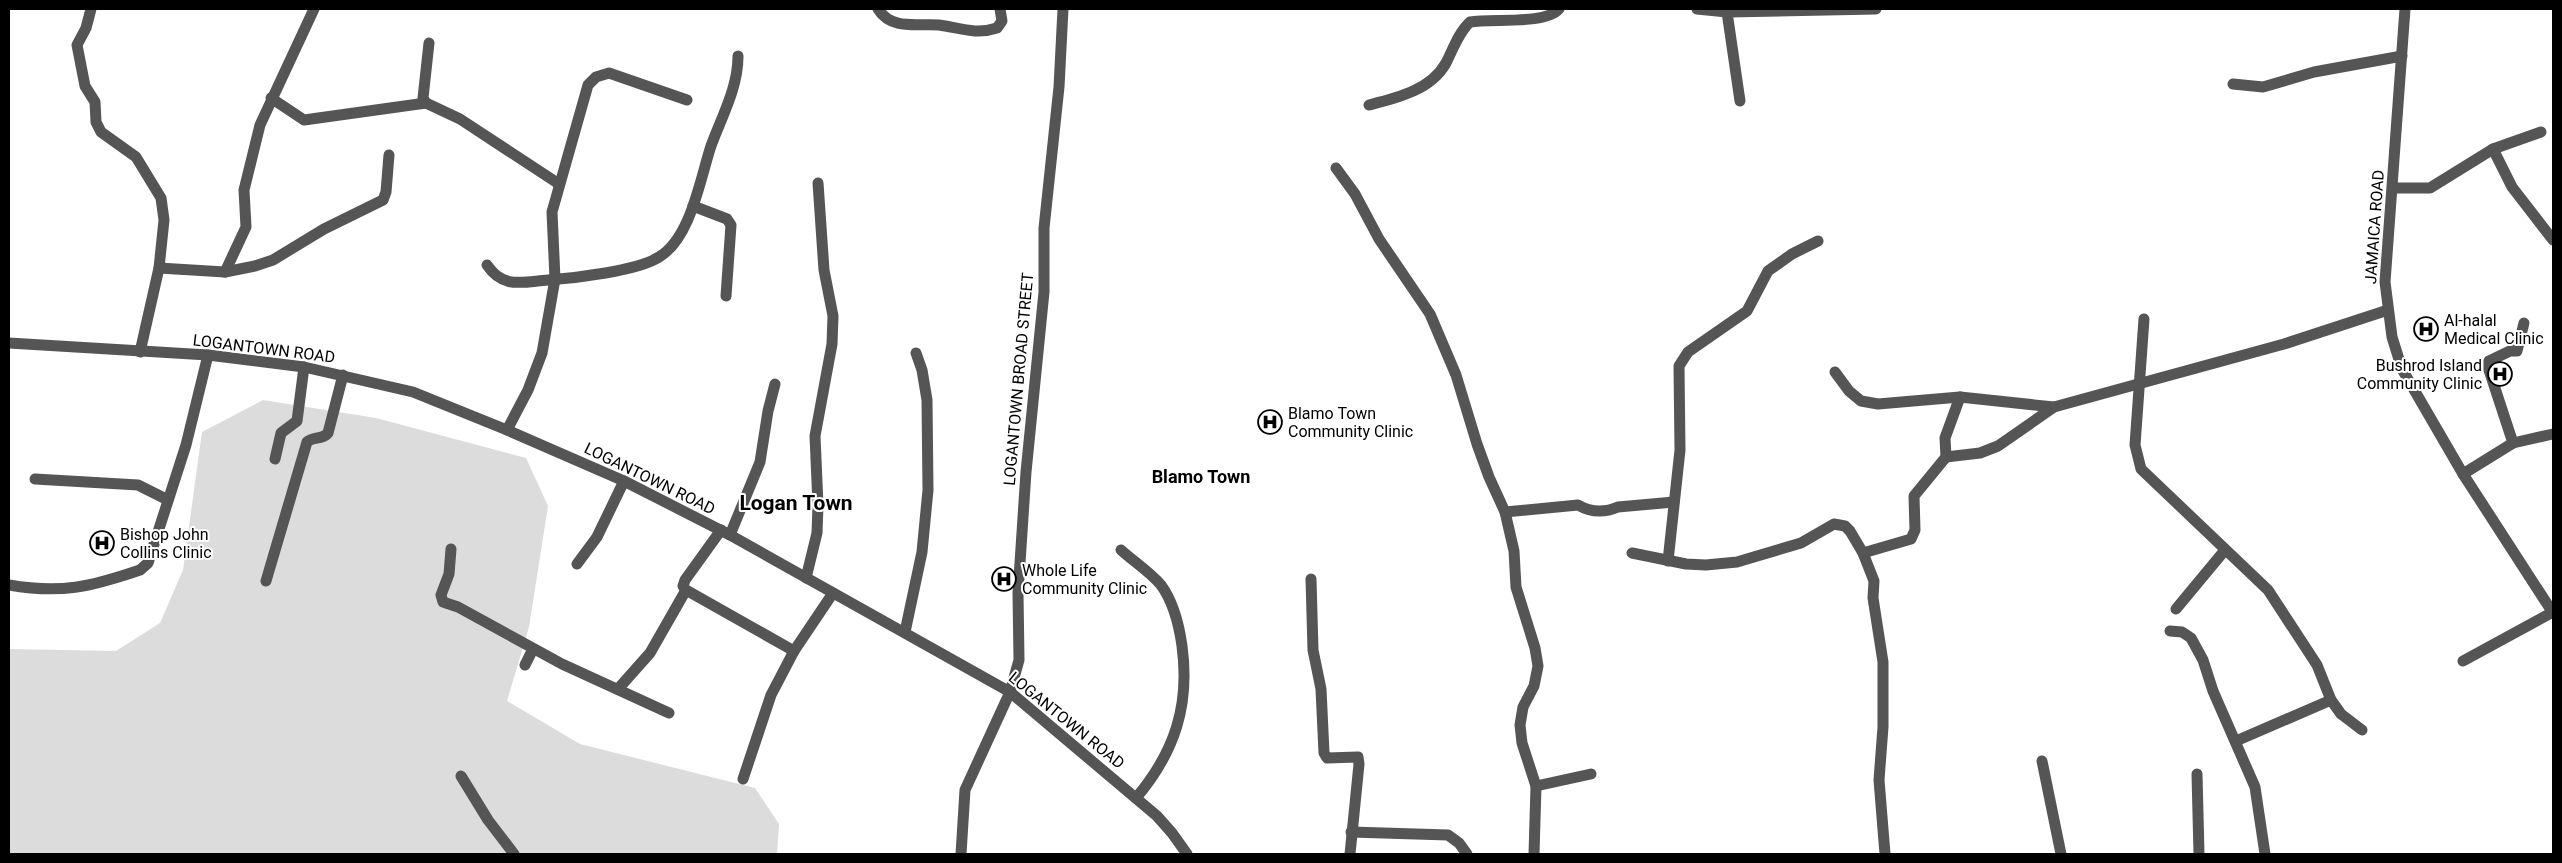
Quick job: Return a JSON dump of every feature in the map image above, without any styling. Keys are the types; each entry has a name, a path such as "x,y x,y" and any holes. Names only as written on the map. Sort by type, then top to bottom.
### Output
{"street":[{"path":"91,9 86,28 77,45 83,78 95,102 96,122 101,132 136,157 161,198 164,220 159,268 140,352"},
{"path":"225,272 246,226 243,202 246,176 260,125 271,98 294,56 314,9"},
{"path":"878,9 891,20 906,26 939,25 969,32 997,28 1002,21 1000,9"},
{"name":"LOGANTOWN BROAD STREET","path":"961,854 965,790 1010,692 1019,660 1018,593 1026,472 1044,292 1044,228 1059,87 1063,9"},
{"path":"1369,105 1407,94 1436,76 1444,66 1464,27 1470,22 1542,18 1555,14 1559,9"},
{"path":"1697,9 1727,12 1876,9"},
{"name":"JAMAICA ROAD","path":"2404,9 2385,282 2392,337 2402,369 2463,474 2553,612"},
{"path":"1727,12 1740,101"},
{"path":"426,103 423,98 429,43"},
{"path":"487,265 499,279 510,282 555,279 634,267 660,257 681,231 693,206 712,145 732,92 738,70 738,56"},
{"path":"2233,84 2263,87 2314,72 2402,56"},
{"path":"507,430 528,390 542,353 555,279 552,226 559,184 585,92 596,77 604,74 616,75 687,100"},
{"path":"271,98 297,118 310,120 426,103 460,119 559,184"},
{"path":"2393,188 2430,188 2493,149 2541,132"},
{"path":"2493,149 2512,187 2553,240"},
{"path":"159,268 225,272 273,260 324,229 379,204 386,192 389,155"},
{"path":"1336,168 1355,194 1379,239 1430,314 1456,375 1488,477 1505,512 1514,551 1516,587 1535,648 1538,666 1534,686 1523,707 1520,725 1522,743 1536,786 1534,854"},
{"path":"806,578 817,533 816,436 832,344 833,316 824,270 818,183"},
{"path":"693,206 727,220 732,226 726,296"},
{"path":"1668,561 1680,450 1679,366 1682,358 1747,311 1768,271 1792,254 1818,241"},
{"path":"1863,553 1912,539 1915,530 1914,496 1946,457 1980,452 1998,446 2054,407 2139,382 2284,344 2388,310"},
{"path":"2144,319 2135,445 2141,469 2225,550 2253,574 2280,606 2317,666 2331,700 2341,714 2362,730"},
{"path":"2513,443 2489,370 2489,361 2510,351 2517,351 2524,323"},
{"name":"LOGANTOWN ROAD","path":"9,343 208,355 304,367 413,392 507,430 624,481 725,532 1010,692 1164,823 1187,854"},
{"path":"905,632 922,552 928,490 927,400 922,370 916,353"},
{"path":"9,585 65,590 140,570 151,558 186,445 208,355"},
{"path":"275,459 282,433 297,422 304,367"},
{"path":"1835,372 1849,392 1861,401 1878,404 1960,397 2054,407"},
{"path":"266,581 307,442 311,438 322,437 328,432 343,375"},
{"path":"775,384 768,411 760,462 725,532 685,580 683,586 686,590 794,651"},
{"path":"1946,457 1945,438 1960,397"},
{"path":"2463,474 2513,443 2553,434"},
{"path":"35,479 138,485 168,500"},
{"path":"577,564 604,524 624,481"},
{"path":"1505,512 1578,505 1588,510 1609,510 1618,507 1674,502"},
{"path":"1632,553 1668,561 1706,565 1736,562 1801,543 1834,524 1844,526 1850,531 1863,553 1874,581 1873,598 1883,662 1884,727 1879,780 1885,854"},
{"path":"452,549 449,574 441,595 443,602 458,607 533,649 669,713"},
{"path":"1121,550 1160,584 1174,607 1181,636 1184,670 1185,691 1182,709 1174,733 1151,780 1136,798"},
{"path":"2176,609 2225,550"},
{"path":"1311,579 1313,650 1322,689 1324,753 1327,758 1358,757 1359,764 1350,854"},
{"path":"618,689 650,653 686,590"},
{"path":"743,779 771,695 794,651 833,592"},
{"path":"2463,661 2553,612"},
{"path":"2170,631 2182,632 2191,638 2203,660 2213,691 2255,787 2265,854"},
{"path":"525,665 533,649"},
{"path":"2236,741 2331,700"},
{"path":"2042,761 2061,854"},
{"path":"1536,786 1591,774"},
{"path":"2197,774 2198,854"},
{"path":"461,776 488,820 514,854"},
{"path":"1351,832 1448,835 1459,843 1467,854"}],"shaded area":[{"path":"263,400 376,418 526,458 548,506 529,627 507,701 580,744 755,788 779,824 777,854 9,854 9,649 116,651 160,623 183,570 202,432"}],"place":[{"name":"Al-halal Medical Clinic","path":"2426,329"},
{"name":"Bushrod Island Community Clinic","path":"2500,374"},
{"name":"Blamo Town Community Clinic","path":"1270,422"},
{"name":"Bishop John Collins Clinic","path":"102,543"},
{"name":"Whole Life Community Clinic","path":"1004,579"}],"district":[{"name":"Blamo Town","path":"1201,477"},
{"name":"Logan Town","path":"796,503"}]}
